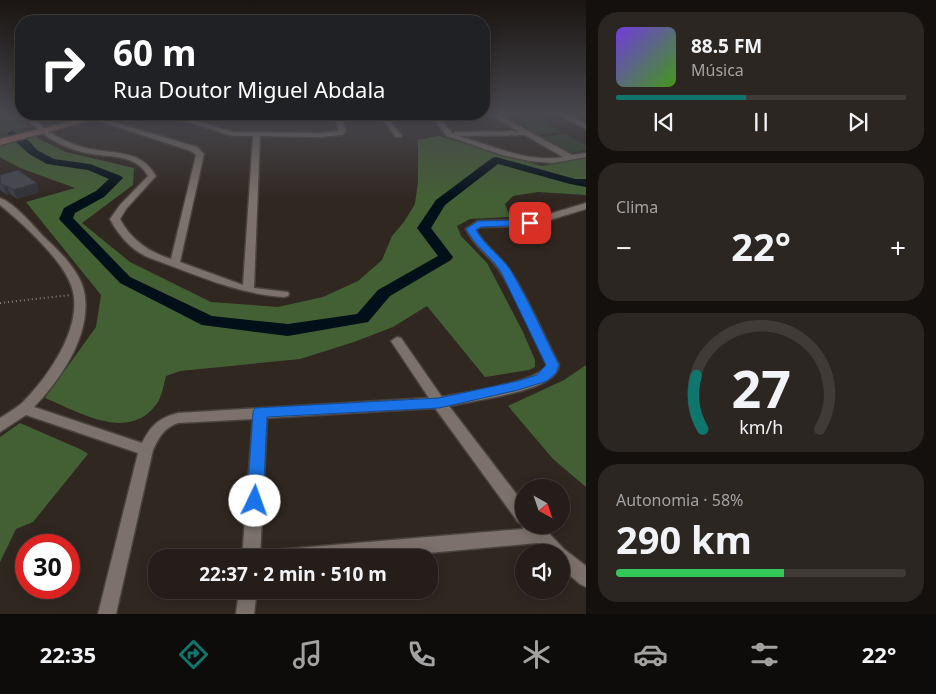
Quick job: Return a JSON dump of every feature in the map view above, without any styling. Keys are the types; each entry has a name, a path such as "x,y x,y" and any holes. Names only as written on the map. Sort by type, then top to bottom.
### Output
{"street":[{"path":"64,143 84,150 132,157 149,168 152,176 147,184 130,198 115,218 125,235 144,252 175,263 227,286 284,294"},
{"path":"171,143 198,152 199,158 175,263"},
{"path":"248,290 256,143"},
{"path":"477,143 529,159 553,161 586,155"},
{"path":"544,143 571,158"},
{"path":"0,426 24,409 53,374 65,354 77,326 80,305 73,278 58,256 1,202"},
{"path":"107,614 146,450 159,426 167,420 178,418 439,403 518,386 542,378 552,370 553,365 506,272 497,258 476,238 471,229 478,224 530,223 586,206"},
{"path":"397,341 439,403 515,505"},
{"path":"24,409 146,450"},
{"path":"252,549 260,412"},
{"path":"358,549 515,532"},
{"path":"539,534 549,544"},
{"path":"570,564 586,578"},
{"path":"245,614 247,599"}],"path":[{"path":"0,303 78,294"}],"green space":[{"path":"0,143 47,143 66,152 134,168 133,185 82,223 130,262 211,302 278,307 323,297 358,281 382,260 392,236 404,222 415,204 418,182 418,143 462,143 542,166 586,157 586,195 538,192 513,196 505,204 510,217 470,219 457,226 461,236 487,263 523,332 535,360 535,367 529,370 485,377 427,306 393,327 300,359 180,371 166,376 158,402 146,414 133,421 119,423 88,416 45,398 96,327 101,295 26,202 75,188 20,168 0,157"},
{"path":"551,143 582,143 586,145 586,150 569,153"},
{"path":"586,365 586,487 553,459 508,406 564,380"},
{"path":"20,423 88,454 33,522 16,529 0,562 0,437"}],"building":[{"path":"18,170 37,183 14,190 0,183 0,175"}],"waterway":[{"path":"25,143 33,152 51,162 90,167 117,178 100,194 69,211 66,219 125,280 208,321 288,330 362,318 384,293 446,257 424,228 440,203 496,160 574,182 586,183"}],"route":[{"path":"255,501 260,412 439,403 518,386 542,378 552,370 553,365 506,272 497,258 476,238 471,229 478,224 530,223"}]}
